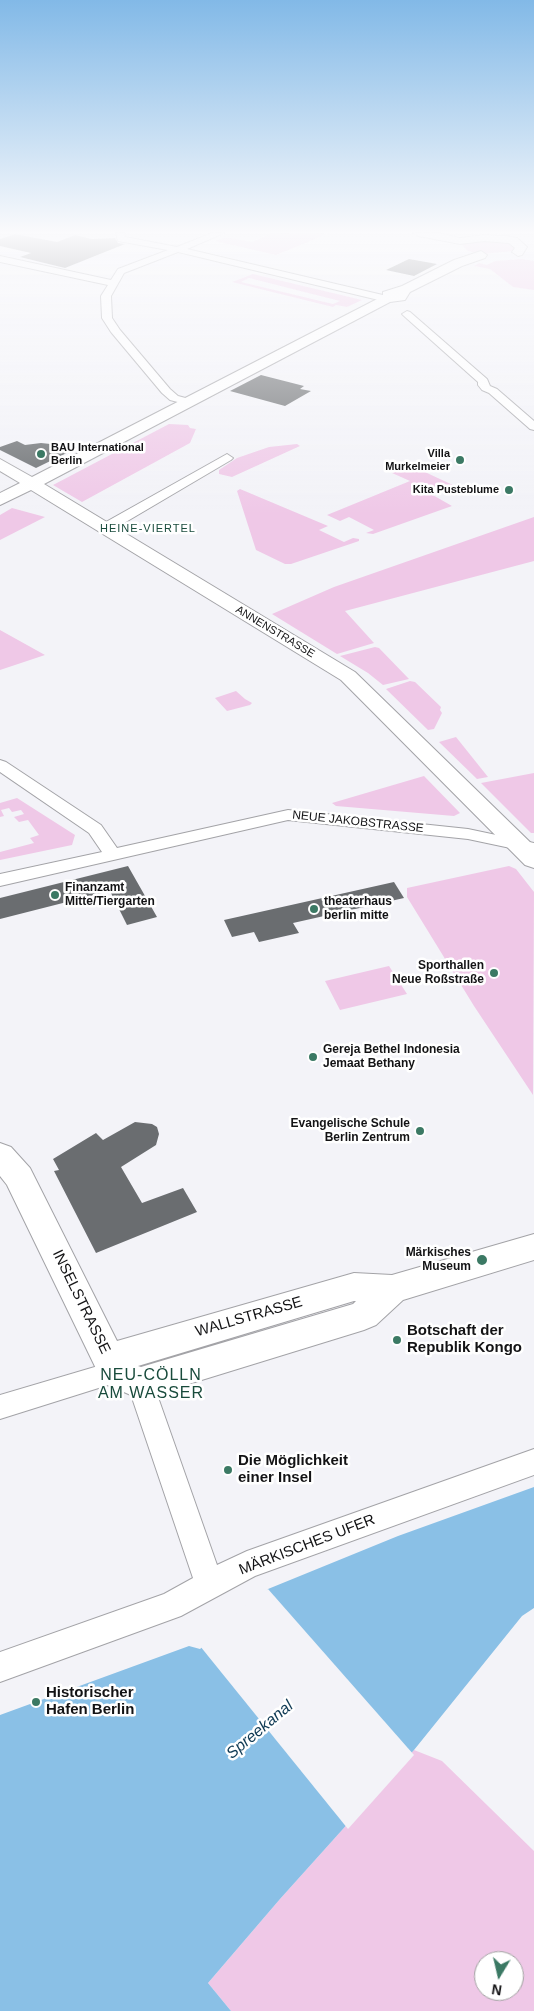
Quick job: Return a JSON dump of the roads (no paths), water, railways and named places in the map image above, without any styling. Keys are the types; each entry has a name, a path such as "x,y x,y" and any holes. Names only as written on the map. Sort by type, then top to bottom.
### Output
{"main road":[{"path":"0,500 335,327"},
{"name":"ANNENSTRASSE","path":"0,464 348,676 528,851"},
{"name":"INSELSTRASSE","path":"0,1155 19,1177 121,1371"},
{"path":"121,1371 364,1315 392,1289 534,1246"}],"street":[{"path":"113,327 166,391 174,398 189,402"},
{"path":"422,327 484,382 483,385 486,388 493,391 534,427"},
{"path":"103,527 227,458"},
{"path":"0,766 95,829 112,854"},
{"name":"NEUE JAKOBSTRASSE","path":"0,880 288,815 468,834 528,851"},
{"path":"0,1407 121,1371"},
{"name":"INSELSTRASSE","path":"121,1371 210,1585"},
{"name":"MÄRKISCHES UFER","path":"0,1667 170,1606 247,1565 534,1462"}],"water":[{"name":"Spreekanal","path":"534,1487 534,1608 522,1616 414,1750 280,1899 208,1983 231,2011 0,2011 0,1715 189,1646 200,1649 268,1589 398,1536"}],"place":[{"name":"BAU International Berlin","path":"41,454"},
{"name":"Villa Murkelmeier","path":"460,460"},
{"name":"Kita Pusteblume","path":"509,490"},
{"name":"Finanzamt Mitte/Tiergarten","path":"55,895"},
{"name":"theaterhaus berlin mitte","path":"314,909"},
{"name":"Sporthallen Neue Roßstraße","path":"494,973"},
{"name":"Gereja Bethel Indonesia Jemaat Bethany","path":"313,1057"},
{"name":"Evangelische Schule Berlin Zentrum","path":"420,1131"},
{"name":"Märkisches Museum","path":"482,1260"},
{"name":"Botschaft der Republik Kongo","path":"397,1340"},
{"name":"Die Möglichkeit einer Insel","path":"228,1470"},
{"name":"Historischer Hafen Berlin","path":"36,1702"}],"district":[{"name":"HEINE-VIERTEL","path":"148,529"},
{"name":"NEU-CÖLLN AM WASSER","path":"151,1385"}]}
